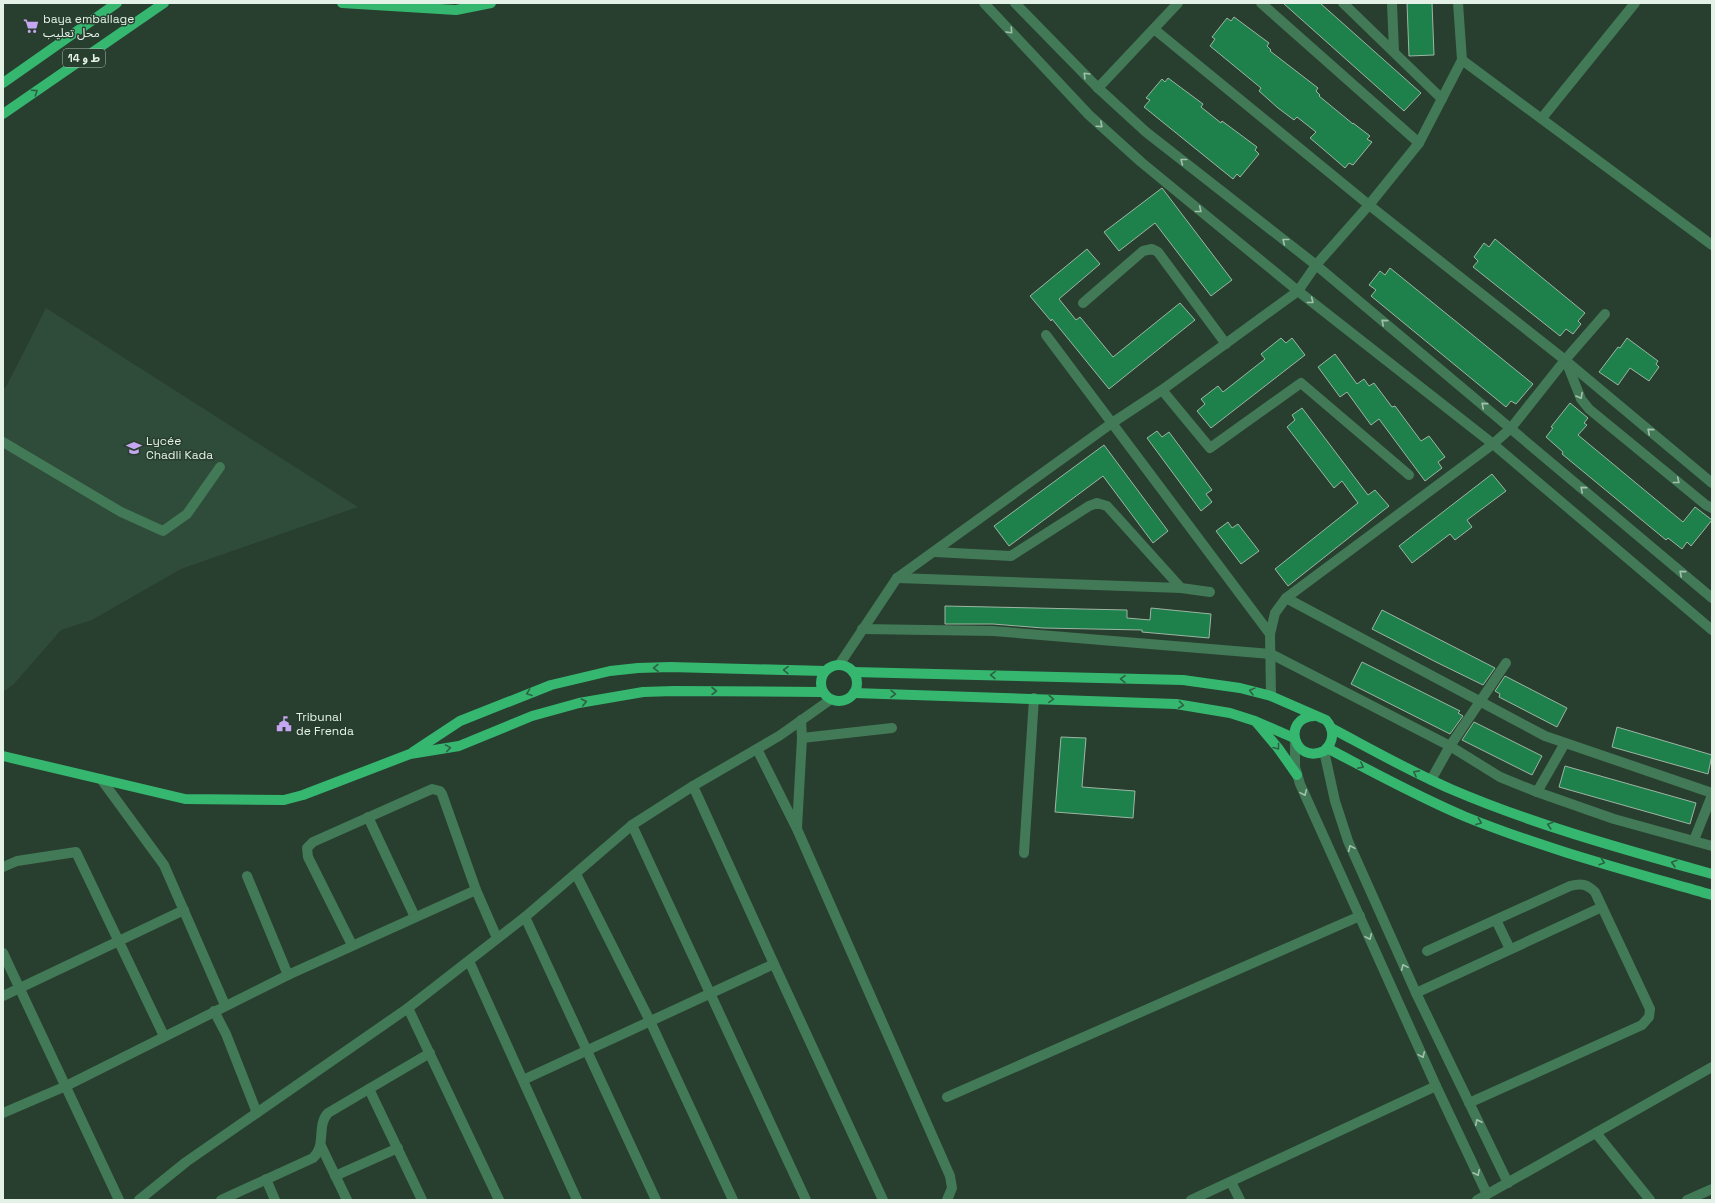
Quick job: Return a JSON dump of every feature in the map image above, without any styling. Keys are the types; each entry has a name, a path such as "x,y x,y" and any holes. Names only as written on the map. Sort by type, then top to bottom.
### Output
{"main road":[{"path":"3,83 116,3"},
{"name":"ط و 14","path":"3,114 164,3"},
{"path":"342,3 456,10 491,3"},
{"path":"853,672 857,682 854,693 851,697 841,701 830,700 822,692 820,681 825,671 829,667 839,665 844,666 853,672 1184,680 1240,688 1271,696 1314,716 1322,718 1331,728 1432,780 1477,800 1527,818 1645,855 1712,874"},
{"path":"410,754 460,721 551,685 610,671 670,667 825,671"},
{"path":"3,756 185,799 284,800 303,795 410,754 459,746 532,716 579,703 643,692 822,692"},
{"path":"854,693 1176,704 1230,713 1256,721 1295,740"},
{"path":"1314,716 1301,720 1295,728 1295,740 1298,746 1307,753 1319,753 1325,749 1332,739 1331,728"},
{"path":"1256,721 1297,775"},
{"path":"1325,749 1424,798 1494,828 1712,895"}],"street":[{"path":"984,3 1089,115 1142,162 1298,291 1493,444 1712,630"},
{"path":"1015,3 1098,88 1146,132 1316,265 1712,598"},
{"path":"1098,88 1178,3"},
{"path":"1261,3 1420,143"},
{"path":"1343,3 1442,99"},
{"path":"1392,3 1394,51"},
{"path":"839,665 897,578 1112,423 1162,390 1298,291 1316,265 1369,205 1420,143 1462,60 1458,3"},
{"path":"1542,118 1636,3"},
{"path":"1154,29 1369,205 1565,360 1712,483"},
{"path":"1462,60 1712,245"},
{"path":"1083,303 1143,251 1152,249 1158,252 1226,344"},
{"path":"1271,696 1270,634 1275,613 1286,598 1493,444 1511,428 1565,360 1605,314"},
{"path":"1046,336 1270,634"},
{"path":"1565,360 1579,394 1589,409 1706,505 1712,508"},
{"path":"1162,390 1210,448 1301,383 1409,475"},
{"path":"3,442 121,512 163,531 187,514 220,467"},
{"path":"935,552 1011,556 1089,506 1097,503 1107,506 1181,588"},
{"path":"897,578 1181,588 1210,592"},
{"path":"1286,598 1480,703 1545,736 1712,794 1694,840"},
{"path":"862,629 993,631 1271,654 1450,746 1500,777 1536,792 1614,819 1712,846"},
{"path":"1432,780 1450,746 1506,663"},
{"path":"1024,853 1034,698"},
{"path":"139,1200 186,1162 408,1008 525,917 632,825 693,786 758,749 830,700"},
{"path":"797,829 802,720"},
{"path":"802,738 892,728"},
{"path":"1295,740 1294,758 1297,775 1436,1086 1488,1194"},
{"path":"1536,792 1565,743"},
{"path":"758,749 797,829 950,1176 952,1188 947,1200"},
{"path":"1325,749 1334,801 1343,828 1416,993 1508,1182"},
{"path":"101,780 164,865 225,1005"},
{"path":"693,786 883,1200"},
{"path":"352,945 308,857 307,848 313,842 429,789 436,789 442,794 476,890 497,938"},
{"path":"368,817 415,917"},
{"path":"632,825 806,1200"},
{"path":"3,867 17,861 76,852 164,1036"},
{"path":"576,874 650,1021 733,1200"},
{"path":"247,876 288,975"},
{"path":"1427,951 1576,884 1582,884 1591,888 1595,892 1648,1005 1650,1013 1646,1022 1469,1103"},
{"path":"3,1113 66,1086 225,1005 288,975 476,890"},
{"path":"1416,993 1602,907"},
{"path":"3,996 184,910"},
{"path":"947,1097 1360,916"},
{"path":"525,917 656,1200"},
{"path":"1496,920 1510,949"},
{"path":"3,952 119,1200"},
{"path":"469,961 577,1200"},
{"path":"523,1080 774,964"},
{"path":"408,1008 499,1200"},
{"path":"214,1011 226,1034 257,1113"},
{"path":"221,1200 309,1161 317,1155 321,1146 322,1125 325,1116 332,1110 430,1053"},
{"path":"1477,1200 1712,1066"},
{"path":"1191,1200 1436,1086"},
{"path":"370,1089 422,1200"},
{"path":"1596,1133 1650,1200"},
{"path":"321,1146 347,1200"},
{"path":"335,1176 398,1148"},
{"path":"266,1179 275,1200"},
{"path":"1231,1182 1240,1200"},
{"path":"1687,1200 1712,1189"}],"shaded area":[{"name":"Lycée Chadli Kada","path":"46,308 358,507 181,569 92,620 61,630 14,684 3,692 3,389 6,387"}],"building":[{"path":"1283,3 1320,3 1421,93 1404,111"},
{"path":"1407,3 1432,3 1434,55 1409,56"},
{"path":"1234,17 1269,43 1267,46 1271,50 1270,51 1318,88 1316,91 1320,95 1319,96 1370,136 1367,139 1372,142 1353,165 1349,163 1345,168 1310,138 1316,132 1297,117 1294,120 1278,108 1259,91 1261,88 1210,46 1215,39 1212,37 1227,18 1231,21"},
{"path":"1168,78 1203,104 1201,107 1221,123 1222,121 1257,147 1255,150 1259,154 1240,177 1237,174 1233,179 1144,107 1150,100 1146,98 1162,79 1165,82"},
{"path":"1162,188 1232,280 1211,296 1155,223 1119,251 1104,232"},
{"path":"1495,239 1585,313 1578,321 1581,324 1573,334 1566,329 1560,336 1473,267 1478,261 1474,257 1484,243 1489,247"},
{"path":"1087,249 1100,264 1059,299 1076,320 1080,317 1113,357 1180,303 1195,320 1109,389 1052,319 1051,321 1030,296"},
{"path":"1390,268 1533,384 1516,404 1511,401 1506,407 1371,296 1376,290 1369,285 1380,271 1385,275"},
{"path":"1281,338 1286,343 1292,338 1305,355 1211,428 1197,411 1205,404 1201,399 1218,386 1223,392 1265,359 1261,354"},
{"path":"1627,338 1658,361 1656,364 1659,367 1649,381 1630,368 1618,385 1599,372 1618,347 1620,348"},
{"path":"1335,354 1357,384 1364,379 1369,386 1374,383 1392,407 1395,406 1421,441 1429,436 1445,457 1438,462 1442,468 1425,481 1379,419 1371,425 1347,392 1340,397 1318,367"},
{"path":"1570,403 1588,418 1584,423 1587,425 1578,435 1683,522 1695,507 1712,520 1691,546 1687,542 1682,549 1668,538 1666,540 1562,454 1563,452 1546,437 1553,428 1551,427"},
{"path":"1302,408 1368,495 1375,490 1389,506 1288,586 1275,569 1358,503 1342,481 1334,488 1287,427 1295,420 1292,415"},
{"path":"1157,431 1162,437 1169,432 1212,490 1206,494 1212,502 1201,511 1147,438"},
{"path":"1104,445 1168,531 1153,543 1103,476 1009,546 994,526"},
{"path":"1492,474 1506,491 1467,520 1472,527 1455,540 1450,534 1412,563 1399,546"},
{"path":"1228,522 1232,528 1238,524 1259,551 1241,564 1216,531"},
{"path":"945,606 1127,610 1127,618 1150,620 1151,608 1211,614 1209,638 1142,632 1142,630 1043,628 993,624 945,624"},
{"path":"1382,610 1495,668 1483,685 1436,662 1372,629"},
{"path":"1362,662 1460,711 1458,713 1463,716 1450,734 1351,684"},
{"path":"1505,676 1567,708 1557,727 1499,697 1500,694 1495,691"},
{"path":"1474,722 1542,756 1532,775 1462,740"},
{"path":"1617,727 1712,755 1708,774 1612,747"},
{"path":"1061,737 1086,738 1082,787 1135,791 1133,818 1055,812"},
{"path":"1565,766 1696,803 1690,824 1559,787"}],"place":[{"name":"baya emballage محل تعليب","path":"31,26"},
{"name":"Lycée Chadli Kada","path":"134,448"},
{"name":"Tribunal de Frenda","path":"284,724"}]}
